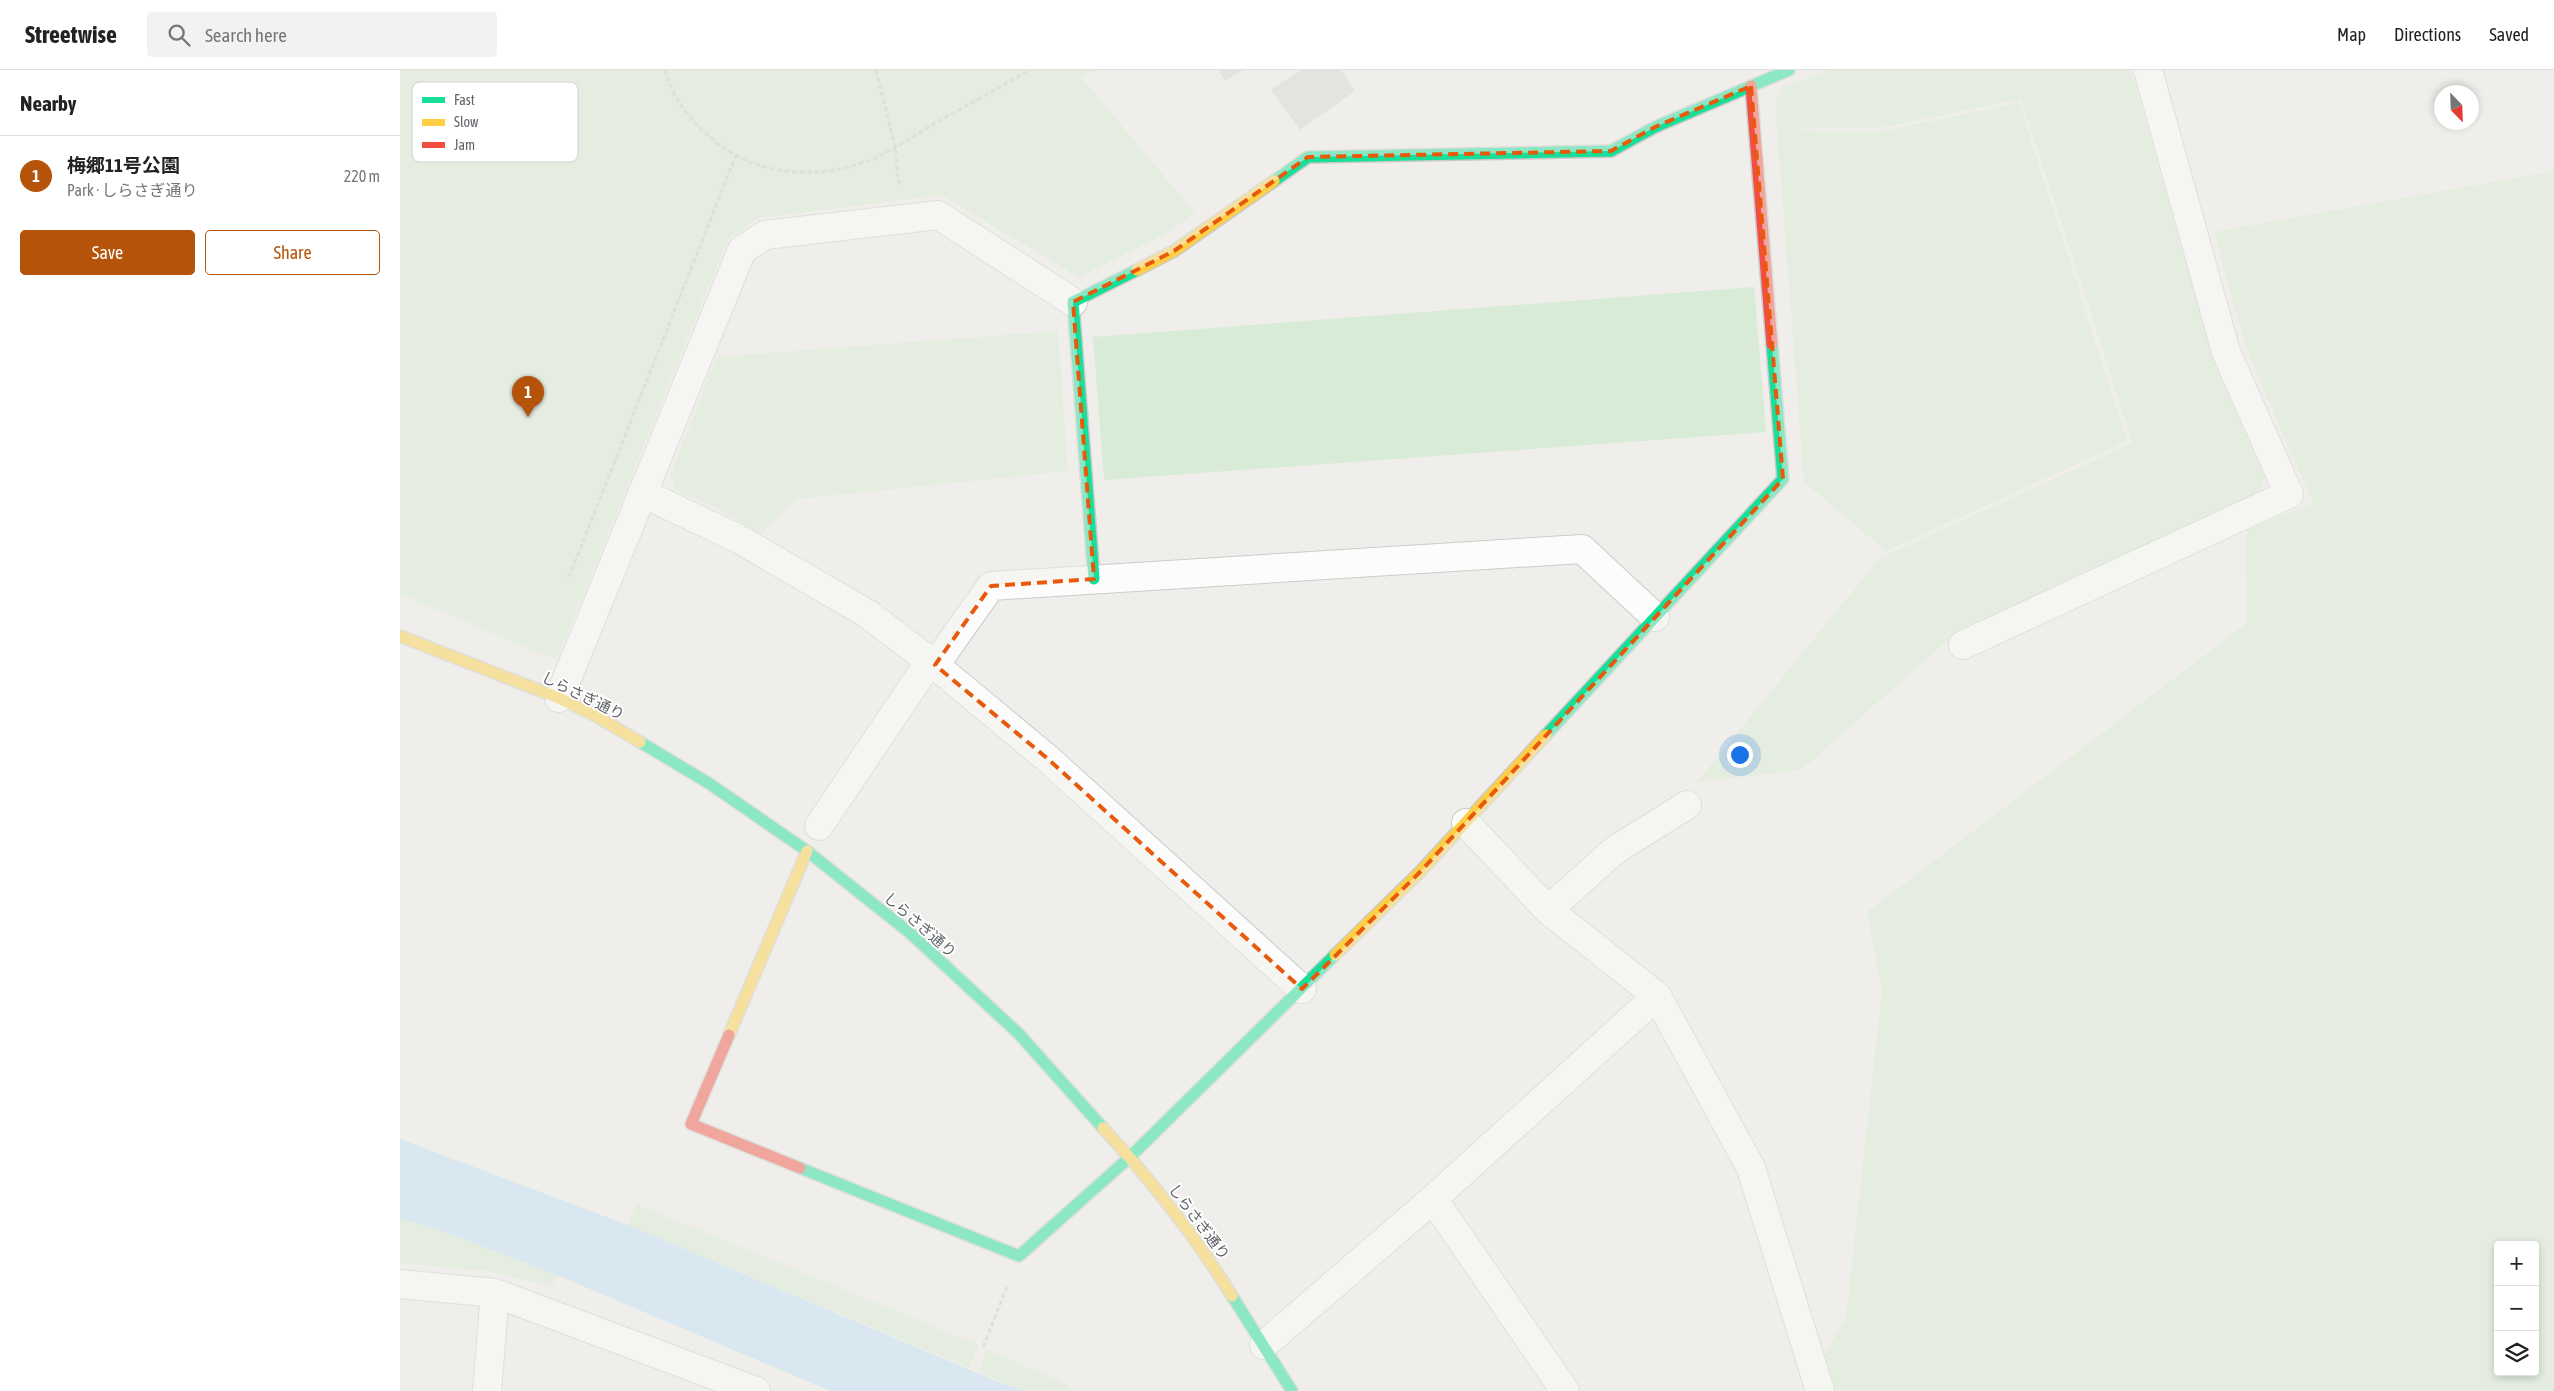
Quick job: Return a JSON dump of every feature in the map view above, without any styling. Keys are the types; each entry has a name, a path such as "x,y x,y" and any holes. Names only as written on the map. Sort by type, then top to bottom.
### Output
{"street":[{"path":"1073,302 1174,251 1308,156 1611,151 1655,127 1789,70"},
{"path":"1964,645 2289,494 2226,352 2148,70"},
{"path":"807,851 691,1124 1019,1256 1130,1157 1420,872 1783,479 1751,86"},
{"path":"559,698 742,250 765,235 938,215 1073,302"},
{"path":"1073,302 1094,579"},
{"path":"642,493 754,548 868,614 933,663 1048,759 1302,989"},
{"path":"819,826 933,663 991,586 1582,550 1655,617"},
{"name":"しらさぎ通り","path":"400,636 559,698 596,716 710,784 807,851 910,933 1019,1034 1130,1157 1205,1252 1292,1391"},
{"path":"1548,910 1615,850 1687,805"},
{"path":"1466,823 1548,910 1657,996 1751,1168 1820,1391"},
{"path":"1264,1345 1433,1199 1657,996"},
{"path":"1433,1199 1565,1391"},
{"path":"400,1284 495,1293 756,1391"},
{"path":"487,1391 495,1293"}],"path":[{"path":"665,70 683,108 703,132 736,155 755,164 795,173 836,171 874,158 1030,70"},
{"path":"876,70 895,146 902,219"},
{"path":"566,586 736,155"},
{"path":"983,1347 1019,1256"}],"highlighted area":[{"path":"1751,86 1783,479 1420,872 1302,989 1048,759 935,665 991,586 1094,579 1073,302 1174,251 1308,157 1611,151 1655,127"}],"green space":[{"path":"400,70 1099,70 1081,77 1195,213 1167,233 1079,277 941,195 759,218 728,239 558,656 551,658 400,594"},
{"path":"1828,70 2131,70 2213,359 2265,477 2259,492 1957,632 1801,770 1697,782 1880,558 2133,443 2021,99 1879,128 1801,128 1800,131 1879,132 2019,103 2127,441 1886,551 1804,482 1775,102 1782,88"},
{"path":"2554,171 2554,1391 1835,1391 1823,1357 1846,1318 1882,991 1867,912 2247,623 2246,531 2313,503 2246,348 2214,232"},
{"path":"1754,287 1766,432 1104,480 1093,337"},
{"path":"1058,331 1068,471 797,499 761,534 715,507 677,491 670,476 717,357"},
{"path":"636,1204 979,1345 969,1368 628,1225"},
{"path":"400,1219 445,1232 557,1275 552,1286 487,1271 400,1263"},
{"path":"987,1350 1058,1380 1077,1391 1026,1391 978,1372"}],"water":[{"path":"400,1139 628,1225 996,1381 1026,1391 830,1391 557,1275 445,1232 400,1219"}],"building":[{"path":"1218,70 1243,70 1225,81"},
{"path":"1300,70 1341,70 1355,91 1300,130 1271,90"}],"traffic: fast":[{"path":"1274,181 1308,157 1611,151 1655,127 1789,70"},
{"path":"1094,579 1073,302 1137,270"},
{"path":"1546,735 1783,479 1772,344"},
{"path":"640,742 710,784 807,851 910,933 1019,1034 1103,1128"},
{"path":"800,1168 1019,1256 1130,1157 1335,955"},
{"path":"1232,1296 1292,1391"}],"traffic: slow":[{"path":"1137,270 1174,251 1274,181"},
{"path":"400,636 559,698 596,716 640,742"},
{"path":"1335,955 1420,872 1546,735"},
{"path":"729,1035 807,851"},
{"path":"1103,1128 1172,1209 1232,1296"}],"traffic: jam":[{"path":"1751,86 1772,344"},
{"path":"729,1035 691,1124 800,1168"}],"place":[{"name":"梅郷11号公園","path":"528,417"}]}
